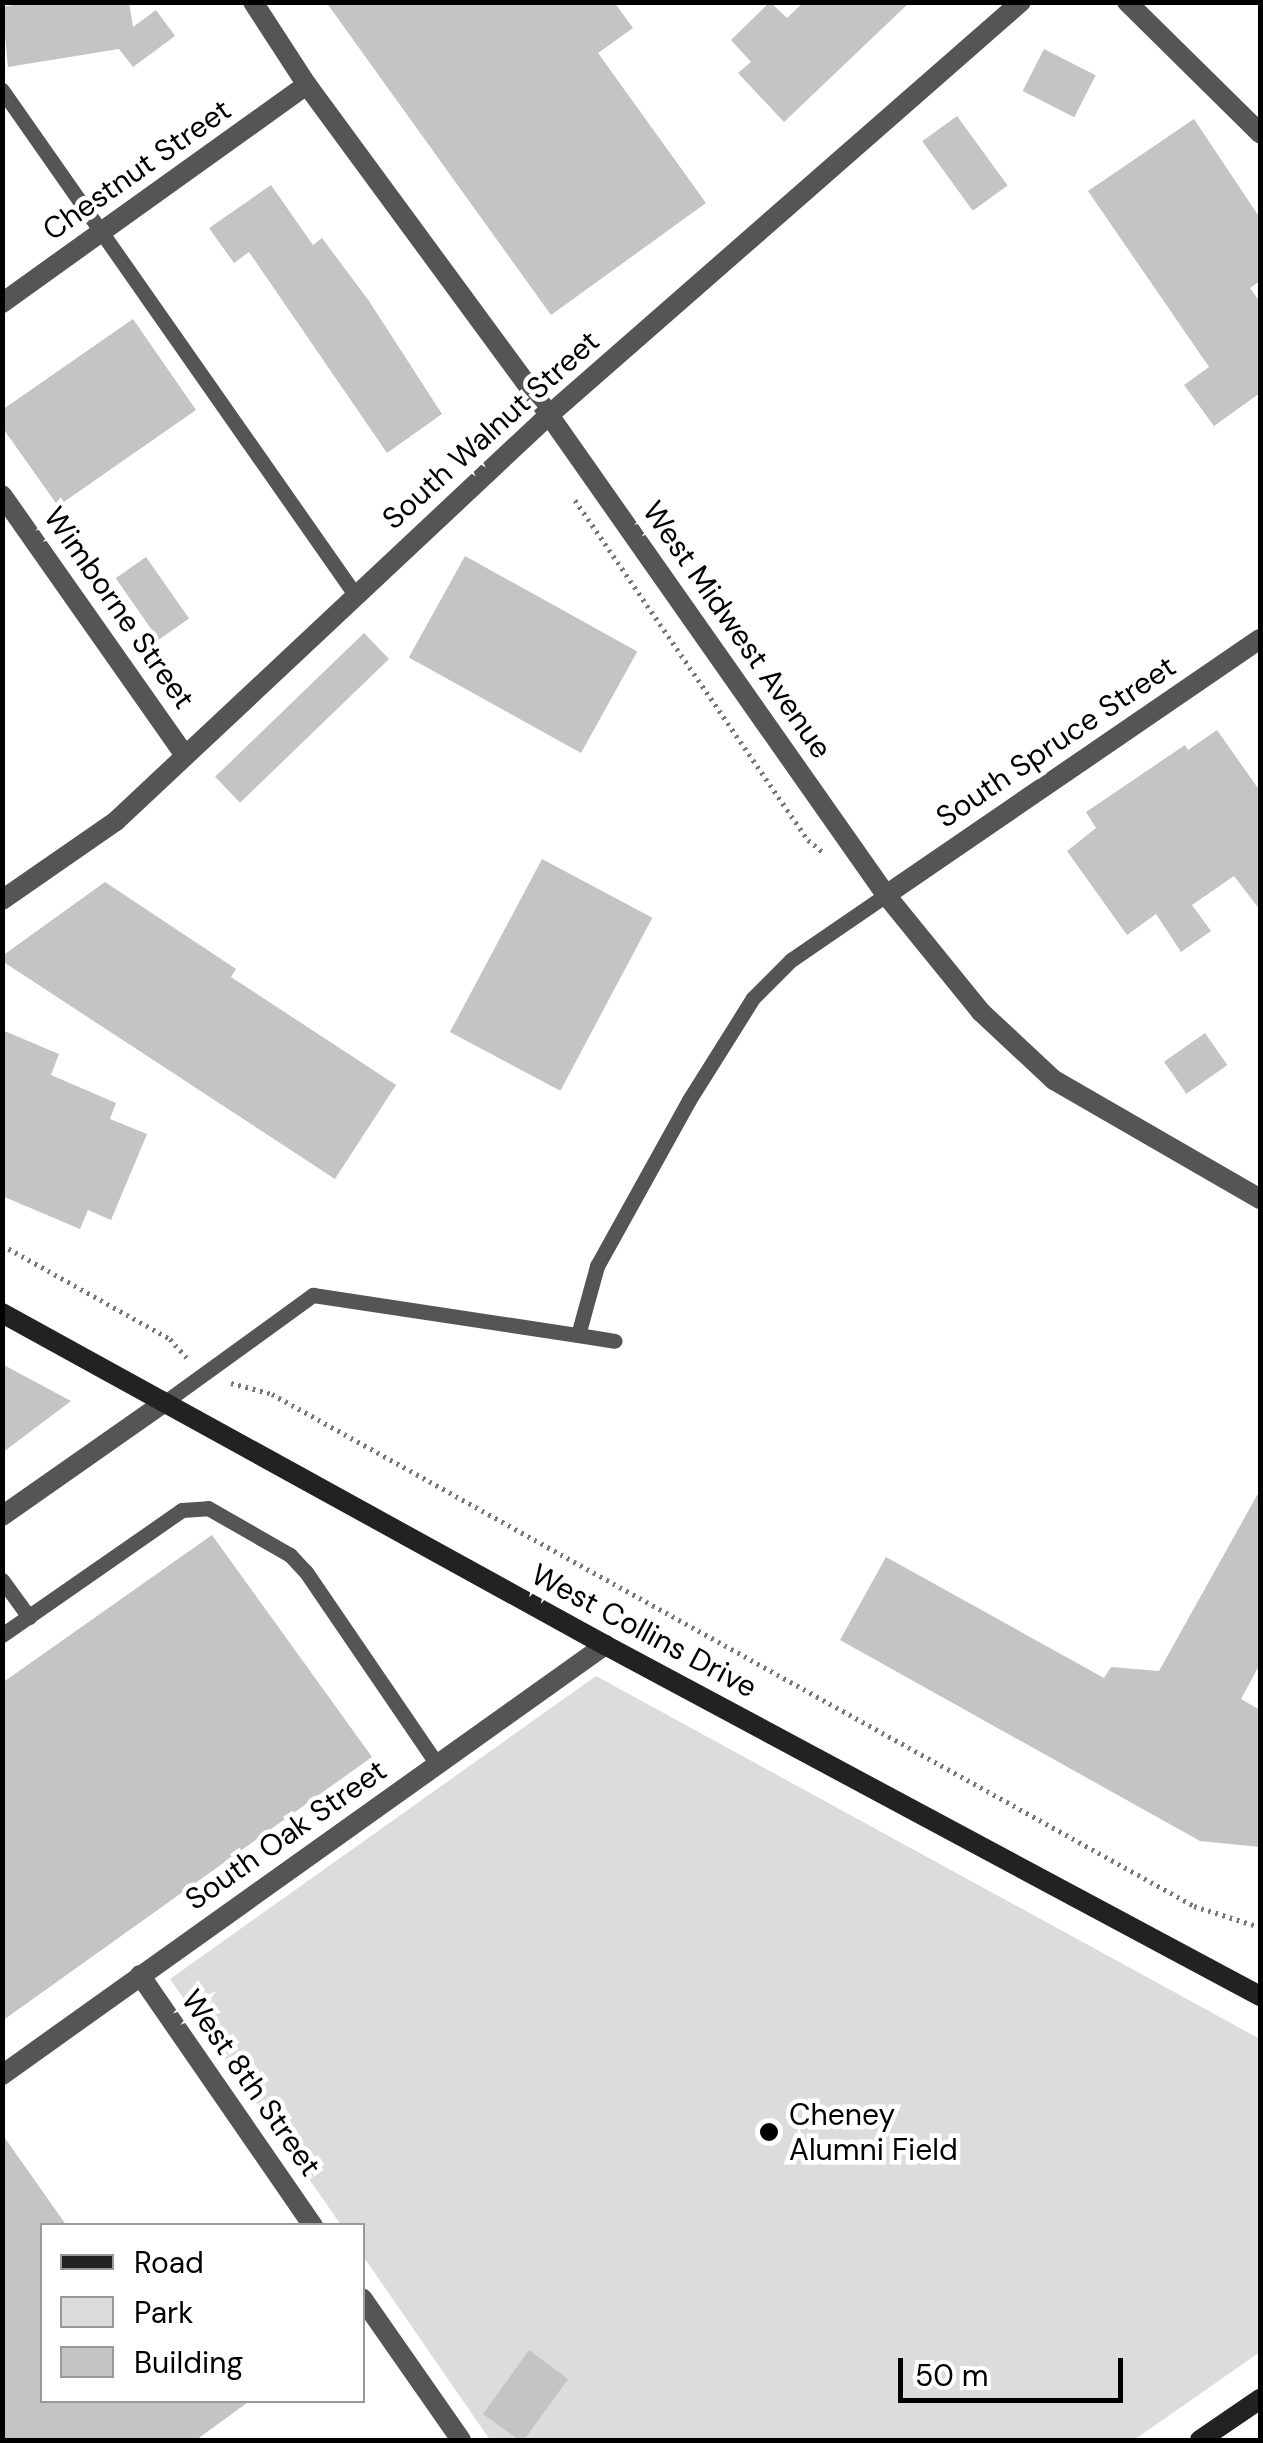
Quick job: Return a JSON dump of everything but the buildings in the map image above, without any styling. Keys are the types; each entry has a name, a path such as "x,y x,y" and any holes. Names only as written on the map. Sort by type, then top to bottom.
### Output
{"main road":[{"name":"West Collins Drive","path":"2,1312 605,1646 1260,1996"},
{"path":"1200,2440 1260,2399"}],"street":[{"name":"West Midwest Avenue","path":"253,2 307,86 549,415 886,895 993,1025 1054,1080 1260,1199"},
{"name":"South Walnut Street","path":"2,900 116,821 549,415 1020,2"},
{"path":"1127,2 1260,133"},
{"name":"Chestnut Street","path":"2,303 307,86"},
{"name":"Wimborne Street","path":"2,495 186,755"},
{"name":"South Spruce Street","path":"886,895 1260,639"},
{"path":"2,1516 165,1402"},
{"name":"South Oak Street","path":"2,2075 605,1646"},
{"name":"West 8th Street","path":"140,1975 311,2223"},
{"path":"365,2302 461,2440"}],"lane":[{"path":"2,90 356,596"},
{"path":"578,1335 597,1266 689,1100 752,998 791,960 886,895"},
{"path":"165,1402 313,1295 615,1341"},
{"path":"2,1635 182,1510 208,1508 290,1555 437,1764"},
{"path":"2,1580 29,1617"}],"path":[{"path":"2,1245 170,1339 182,1354 208,1371 250,1392 272,1394 1194,1906 1260,1926"}],"green space":[{"name":"Cheney Alumni Field","path":"596,1676 1260,2039 1260,2352 1134,2440 490,2440 365,2259 365,2223 340,2223 170,1979"}],"place":[{"name":"Cheney Alumni Field","path":"769,2132"}]}
